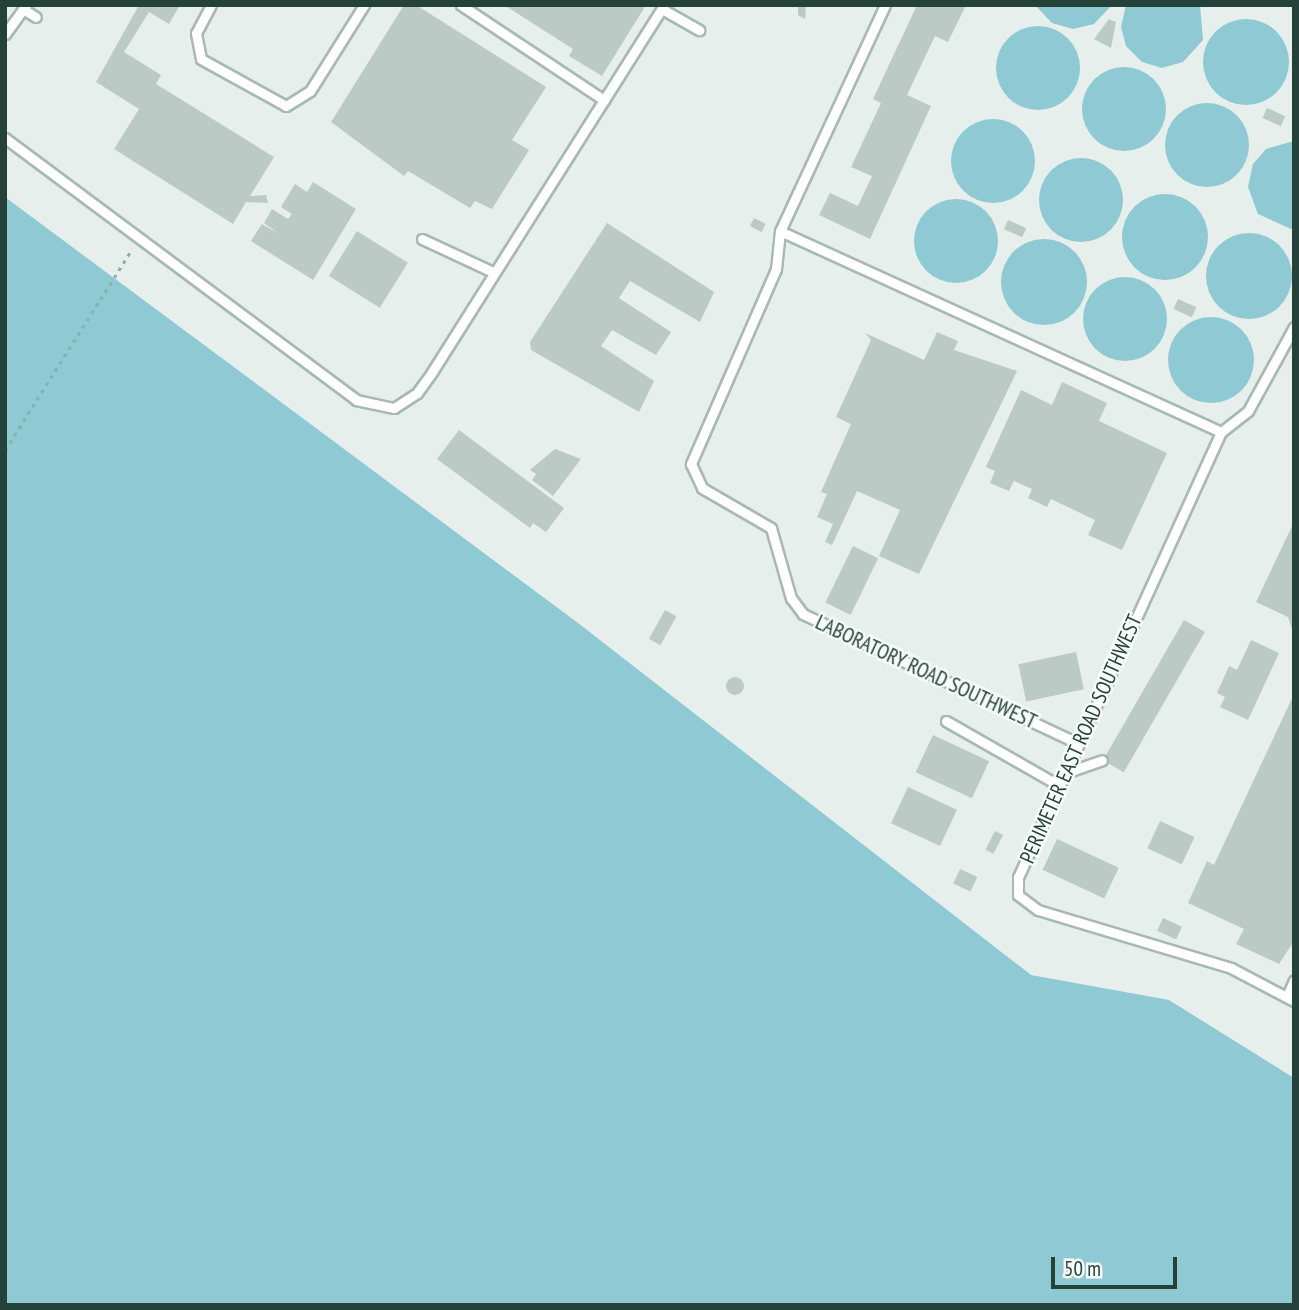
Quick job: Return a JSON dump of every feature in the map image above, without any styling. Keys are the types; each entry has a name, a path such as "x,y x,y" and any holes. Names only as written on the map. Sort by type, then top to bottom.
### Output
{"lane":[{"path":"211,5 196,33 201,59 286,106 310,91 364,5"},
{"path":"461,5 604,100"},
{"name":"LABORATORY ROAD SOUTHWEST","path":"884,5 780,231 776,269 693,452 694,477 702,488 771,528 791,598 803,614 1077,743"},
{"path":"5,34 25,7 36,17"},
{"path":"5,138 368,406 394,408 417,393 468,320 493,272 663,7 699,30"},
{"path":"780,231 1221,432"},
{"path":"422,239 493,272"},
{"name":"PERIMETER EAST ROAD SOUTHWEST","path":"1290,998 1231,968 1100,933 1027,904 1018,877 1221,432 1248,411 1294,327"},
{"path":"946,721 1060,786"},
{"path":"1065,773 1102,760"},
{"path":"1290,998 1294,980"}],"path":[{"path":"5,450 125,258"}],"water":[{"path":"1035,5 1112,5 1094,24 1073,29 1052,23"},
{"path":"1126,5 1200,5 1203,40 1183,62 1162,68 1142,62 1126,46 1121,27"},
{"path":"1246,19 1262,23 1276,32 1285,46 1289,62 1285,78 1276,92 1262,101 1246,105 1230,101 1216,92 1207,78 1203,62 1207,46 1216,32 1230,23"},
{"path":"1038,26 1054,29 1068,38 1077,52 1080,68 1077,84 1068,98 1054,107 1038,110 1022,107 1008,98 999,84 996,68 999,52 1008,38 1022,29"},
{"path":"1116,67 1132,67 1148,74 1159,85 1166,101 1163,125 1154,139 1132,151 1116,151 1100,144 1089,133 1082,117 1082,101 1089,85 1100,74"},
{"path":"1207,103 1223,106 1237,115 1246,129 1249,145 1246,161 1237,175 1223,184 1207,187 1191,184 1177,175 1168,161 1165,145 1168,129 1177,115 1191,106"},
{"path":"993,119 1009,122 1023,131 1032,145 1035,161 1032,177 1023,191 1009,200 993,203 977,200 963,191 954,177 951,161 954,145 963,131 977,122"},
{"path":"1294,141 1294,228 1291,229 1258,214 1248,187 1253,164 1266,149"},
{"path":"1073,158 1089,158 1105,165 1116,176 1123,192 1120,216 1111,230 1089,242 1073,242 1057,235 1046,224 1039,208 1039,192 1046,176 1057,165"},
{"path":"1165,194 1182,197 1196,206 1205,220 1208,237 1205,254 1196,268 1182,277 1165,280 1148,277 1134,268 1125,254 1122,237 1125,220 1134,206 1148,197"},
{"path":"5,197 578,623 1031,975 1169,1000 1294,1078 1294,1305 5,1305"},
{"path":"956,199 972,202 991,218 998,241 995,257 979,276 956,283 940,280 921,264 914,241 917,225 933,206"},
{"path":"1249,233 1266,236 1280,245 1289,259 1292,276 1289,293 1280,307 1266,316 1249,319 1232,316 1218,307 1209,293 1206,276 1209,259 1218,245 1232,236"},
{"path":"1044,239 1060,243 1074,252 1083,266 1087,282 1083,298 1074,312 1060,321 1044,325 1028,321 1014,312 1005,298 1001,282 1005,266 1014,252 1028,243"},
{"path":"1125,277 1141,280 1155,289 1164,303 1167,319 1164,335 1155,349 1141,358 1125,361 1109,358 1095,349 1086,335 1083,319 1086,303 1095,289 1109,280"},
{"path":"1211,317 1235,324 1247,336 1254,360 1247,384 1235,396 1211,403 1187,396 1175,384 1168,360 1175,336 1187,324"}],"building":[{"path":"139,5 180,5 169,24 149,12 124,52 161,75 156,84 274,157 250,196 266,195 268,203 246,202 233,224 114,149 139,109 96,82"},
{"path":"404,5 416,5 546,87 512,140 529,150 492,209 475,201 470,208 408,171 404,176 331,122"},
{"path":"504,5 646,5 602,76 569,56 573,49"},
{"path":"798,5 806,5 805,19 798,15"},
{"path":"917,5 966,5 948,42 935,36 907,95 931,106 870,239 819,215 830,193 858,206 872,176 851,167 881,103 873,99"},
{"path":"1109,19 1116,22 1111,48 1094,39"},
{"path":"1267,108 1285,116 1281,126 1263,118"},
{"path":"313,182 356,209 313,280 251,241 262,224 279,234 264,223 272,209 288,219 292,214 281,207 295,184 307,192"},
{"path":"754,218 766,224 761,232 750,226"},
{"path":"1008,220 1026,228 1022,237 1004,229"},
{"path":"607,223 714,292 700,322 630,281 619,298 671,332 656,355 612,330 601,346 654,381 639,412 531,350 530,342"},
{"path":"357,231 408,263 380,308 329,276"},
{"path":"1178,299 1196,307 1192,317 1174,309"},
{"path":"937,332 958,341 954,350 1017,371 919,574 879,556 900,510 857,491 832,545 825,542 833,524 817,517 827,494 821,492 851,424 836,417 871,340 865,333 924,360"},
{"path":"1062,382 1107,403 1099,421 1167,453 1122,550 1088,535 1095,520 1051,499 1047,507 1028,498 1032,489 1014,481 1009,491 990,483 995,471 986,467 1021,390 1052,405"},
{"path":"459,430 564,508 546,532 533,523 530,528 437,459"},
{"path":"555,449 581,459 553,496 532,480 536,474 530,470"},
{"path":"1294,522 1293,632 1288,617 1256,602"},
{"path":"853,546 878,558 851,615 825,603"},
{"path":"665,610 676,616 660,645 649,639"},
{"path":"1184,620 1205,632 1124,772 1103,760"},
{"path":"1251,640 1279,653 1248,720 1220,707 1225,697 1217,693 1229,666 1237,670"},
{"path":"1076,652 1084,689 1026,701 1018,664"},
{"path":"731,677 739,677 744,686 742,693 731,695 726,690 726,682"},
{"path":"1294,694 1294,941 1279,964 1236,944 1244,929 1188,903 1207,861 1214,865"},
{"path":"933,735 989,761 972,798 916,772"},
{"path":"908,787 957,810 940,846 891,823"},
{"path":"1160,821 1194,837 1182,864 1147,848"},
{"path":"995,831 1003,835 993,854 985,850"},
{"path":"1057,839 1119,868 1104,899 1043,870"},
{"path":"960,869 977,877 970,892 953,884"},
{"path":"1163,918 1182,927 1176,940 1157,931"}]}
